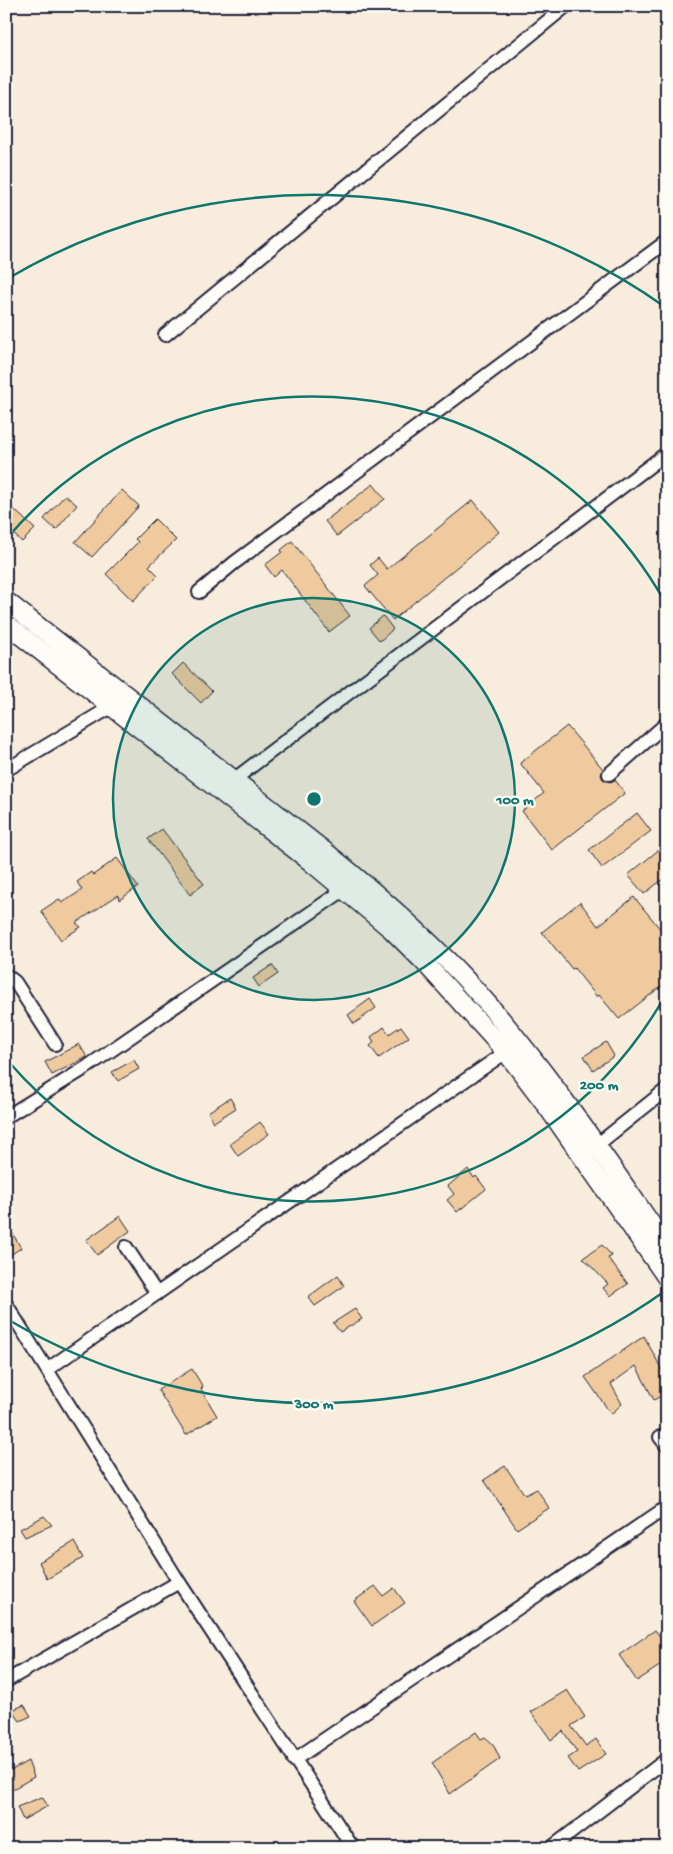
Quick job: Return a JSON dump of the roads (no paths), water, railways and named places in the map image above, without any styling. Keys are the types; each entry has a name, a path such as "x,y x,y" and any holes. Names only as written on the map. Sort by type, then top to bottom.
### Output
{"main road":[{"path":"6,601 375,892 424,937 479,994 520,1042 596,1145 667,1247"},
{"path":"6,624 345,890 424,962 506,1052 544,1102 667,1278"}],"street":[{"path":"165,335 566,6"},
{"path":"199,592 234,563 667,240"},
{"path":"220,791 233,779 667,452"},
{"path":"6,770 111,706"},
{"path":"609,774 667,723"},
{"path":"6,1117 87,1067 345,890"},
{"path":"6,975 15,982 55,1044"},
{"path":"48,1369 506,1052"},
{"path":"596,1145 667,1089"},
{"path":"126,1247 157,1294"},
{"path":"6,1304 179,1582 353,1848"},
{"path":"294,1760 667,1507"},
{"path":"6,1681 179,1582"},
{"path":"551,1848 667,1759"}]}
